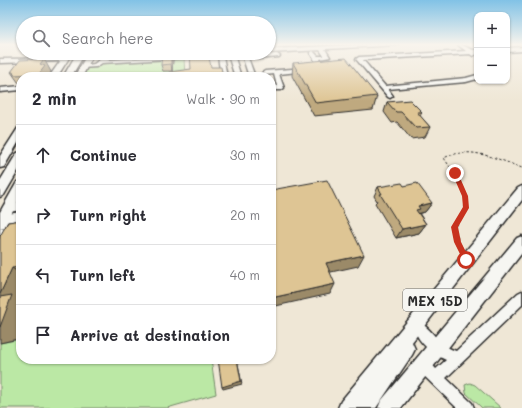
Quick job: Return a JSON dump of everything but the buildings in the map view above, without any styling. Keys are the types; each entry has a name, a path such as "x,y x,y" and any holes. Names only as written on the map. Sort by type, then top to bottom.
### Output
{"highway":[{"path":"71,72 79,63"},
{"path":"0,192 16,165"},
{"name":"MEX 15D","path":"348,408 522,191"},
{"path":"366,408 369,400 465,270 482,239"},
{"name":"MEX 15D","path":"388,408 522,242"}],"main road":[{"path":"57,72 63,63"},
{"path":"80,72 84,63"},
{"path":"0,164 16,138"},
{"path":"9,214 16,198"}],"street":[{"path":"83,67 99,63"},
{"path":"317,69 324,69 322,63"},
{"path":"362,63 390,96"},
{"path":"276,88 281,88 276,73 310,70"},
{"path":"384,88 466,80 474,78"},
{"path":"0,90 16,88"},
{"path":"0,233 16,231"},
{"path":"436,378 522,297"},
{"path":"420,329 437,348 449,356 458,358"},
{"path":"423,365 467,408"}],"path":[{"path":"466,260 458,242 454,227 466,208 465,196 455,173 444,158 448,154 457,152 474,153 522,168"}],"green space":[{"path":"103,63 164,63 163,71 172,70 173,63 184,63 185,72 83,72 85,68 97,66"},
{"path":"16,340 16,364 212,364 216,394 167,408 0,408 0,343"},
{"path":"470,383 475,385 501,408 482,408 466,393 465,385"}],"route":[{"path":"455,173 465,196 466,208 454,227 458,242 466,260"}]}
